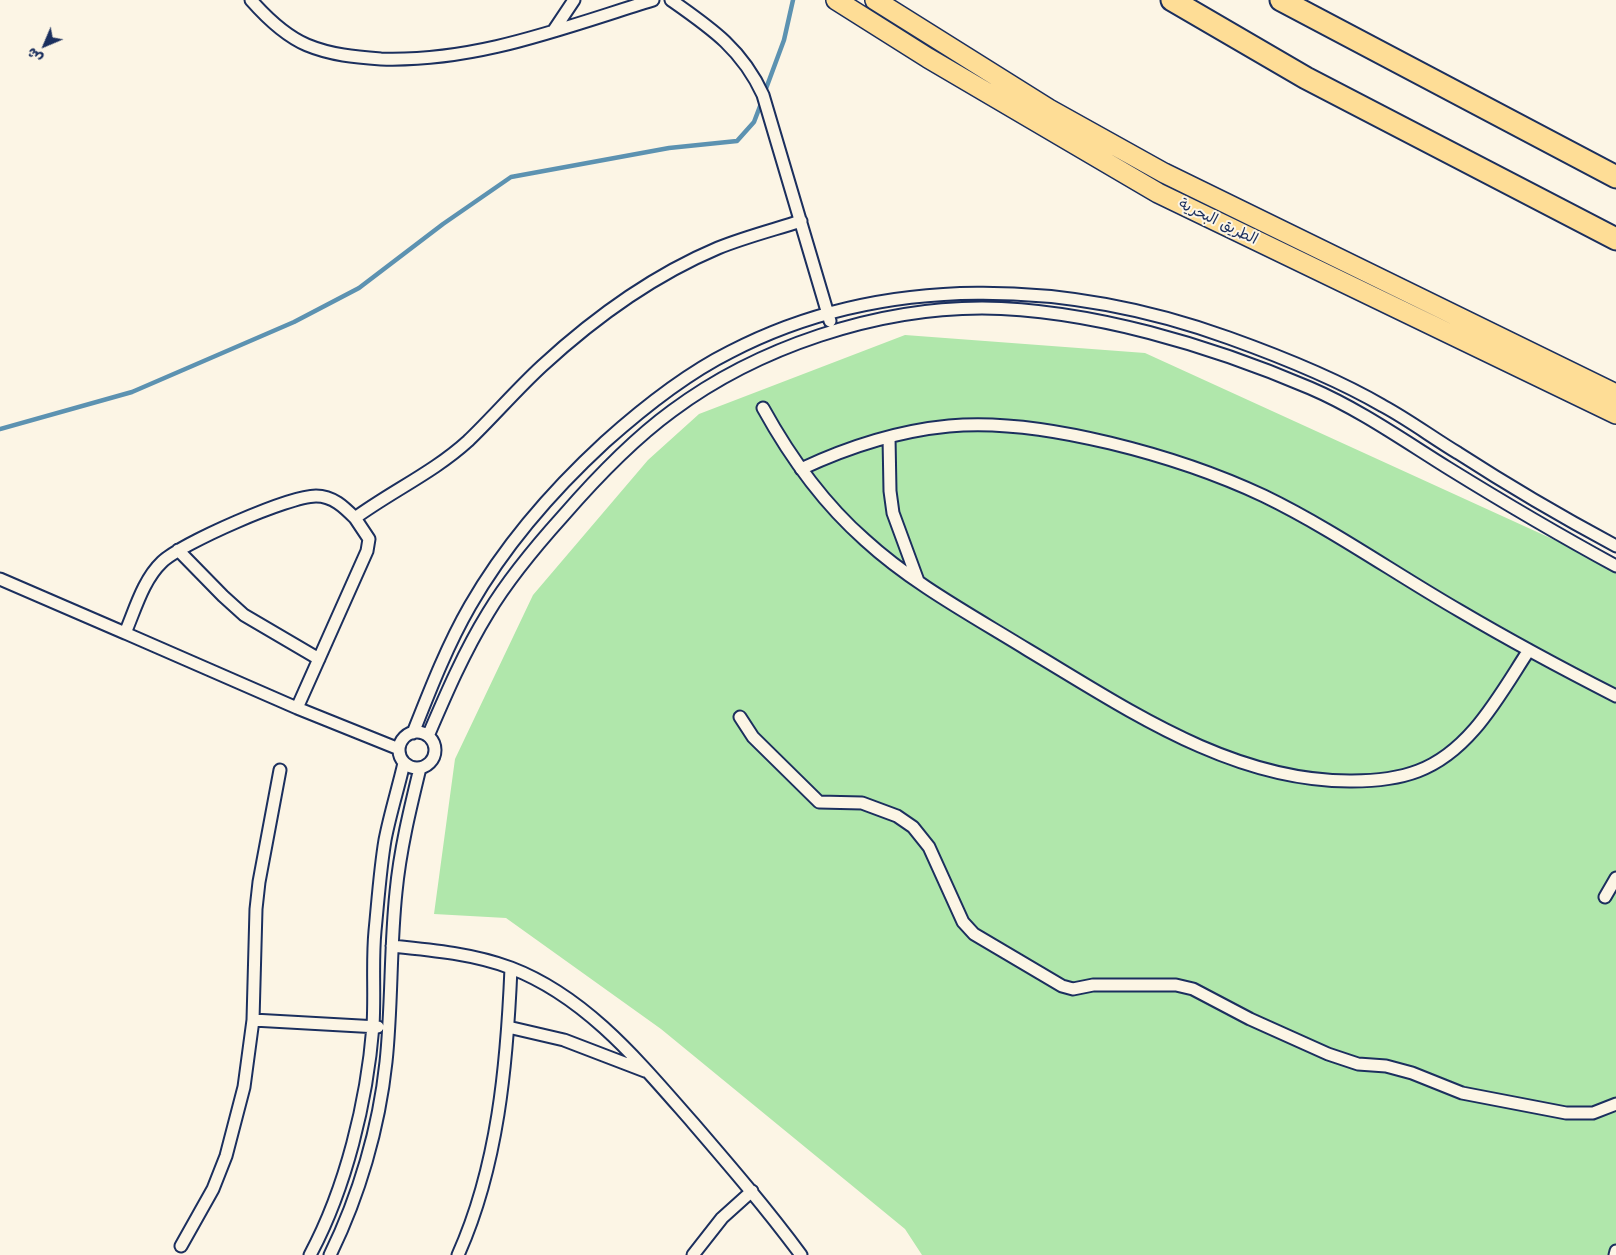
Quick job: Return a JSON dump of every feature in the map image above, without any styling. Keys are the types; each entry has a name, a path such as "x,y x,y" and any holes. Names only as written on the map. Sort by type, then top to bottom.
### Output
{"highway":[{"path":"1172,0 1314,82 1616,239"},
{"path":"1281,0 1616,177"}],"main road":[{"name":"الطريق البحرية","path":"836,0 928,58 1158,193 1616,414"},
{"name":"الطريق البحرية","path":"875,0 1050,109 1164,173 1616,394"}],"street":[{"path":"251,0 279,27 306,44 340,56 410,60 476,53 653,0"},
{"path":"554,30 574,0"},
{"path":"671,0 718,34 749,66 763,95 833,330"},
{"path":"355,518 432,468 467,442 542,366 612,310 655,281 716,249 801,222"},
{"path":"413,733 445,658 472,602 522,532 559,487 582,463 673,386 727,353 779,330 828,314 908,297 1000,292 1034,294 1103,305 1194,326 1267,352 1360,393 1522,492 1616,546"},
{"path":"428,736 470,646 503,590 544,537 626,450 669,413 708,387 783,350 833,330 930,311 982,308 1063,316 1164,337 1269,372 1334,400 1510,507 1616,566"},
{"path":"763,408 801,469 842,519 864,540 918,581 1050,663 1191,743 1250,766 1312,779 1369,781 1396,778 1419,771 1440,760 1461,744 1484,719 1530,650"},
{"path":"801,469 834,454 890,437 951,426 1022,428 1064,434 1153,455 1262,496 1296,513 1462,612 1616,696"},
{"path":"890,437 890,491 893,513 918,581"},
{"path":"125,633 150,578 161,563 178,550 247,518 308,497 316,496 334,500 355,518 366,534 369,545 296,708"},
{"path":"178,550 244,615 319,659"},
{"path":"0,579 296,708 399,748"},
{"path":"740,717 753,737 819,802 862,803 897,816 913,827 929,847 963,922 974,934 1062,986 1073,989 1093,985 1184,987 1193,989 1250,1019 1328,1054 1358,1064 1386,1066 1412,1073 1462,1092 1566,1113 1593,1113 1616,1104"},
{"path":"310,1255 332,1209 343,1178 358,1120 373,1026 375,934 381,870 385,840 404,763 399,748 406,736 413,733 428,736 432,741 434,755 426,766 420,768 408,766 404,763"},
{"path":"330,1255 351,1207 374,1128 382,1087 389,1028 392,946 398,870 420,768"},
{"path":"181,1246 213,1190 226,1156 244,1087 253,1020 256,909 266,839 280,770"},
{"path":"1605,897 1616,878"},
{"path":"392,946 456,954 511,968 543,983 574,1003 597,1021 649,1072 752,1191 801,1255"},
{"path":"458,1255 476,1202 494,1130 508,1028 511,968"},
{"path":"253,1020 389,1028"},
{"path":"508,1028 564,1040 649,1072"},
{"path":"693,1255 722,1218 752,1191"},
{"path":"1614,1255 1616,1251"}],"green space":[{"path":"905,335 1145,353 1616,568 1616,1255 922,1255 905,1229 661,1029 506,918 434,914 455,759 533,595 648,460 699,414"}],"waterway":[{"path":"764,94 784,40 793,0"},
{"path":"0,429 132,392 294,322 359,288 443,224 511,177 669,148 737,141 754,122 762,101"}]}
